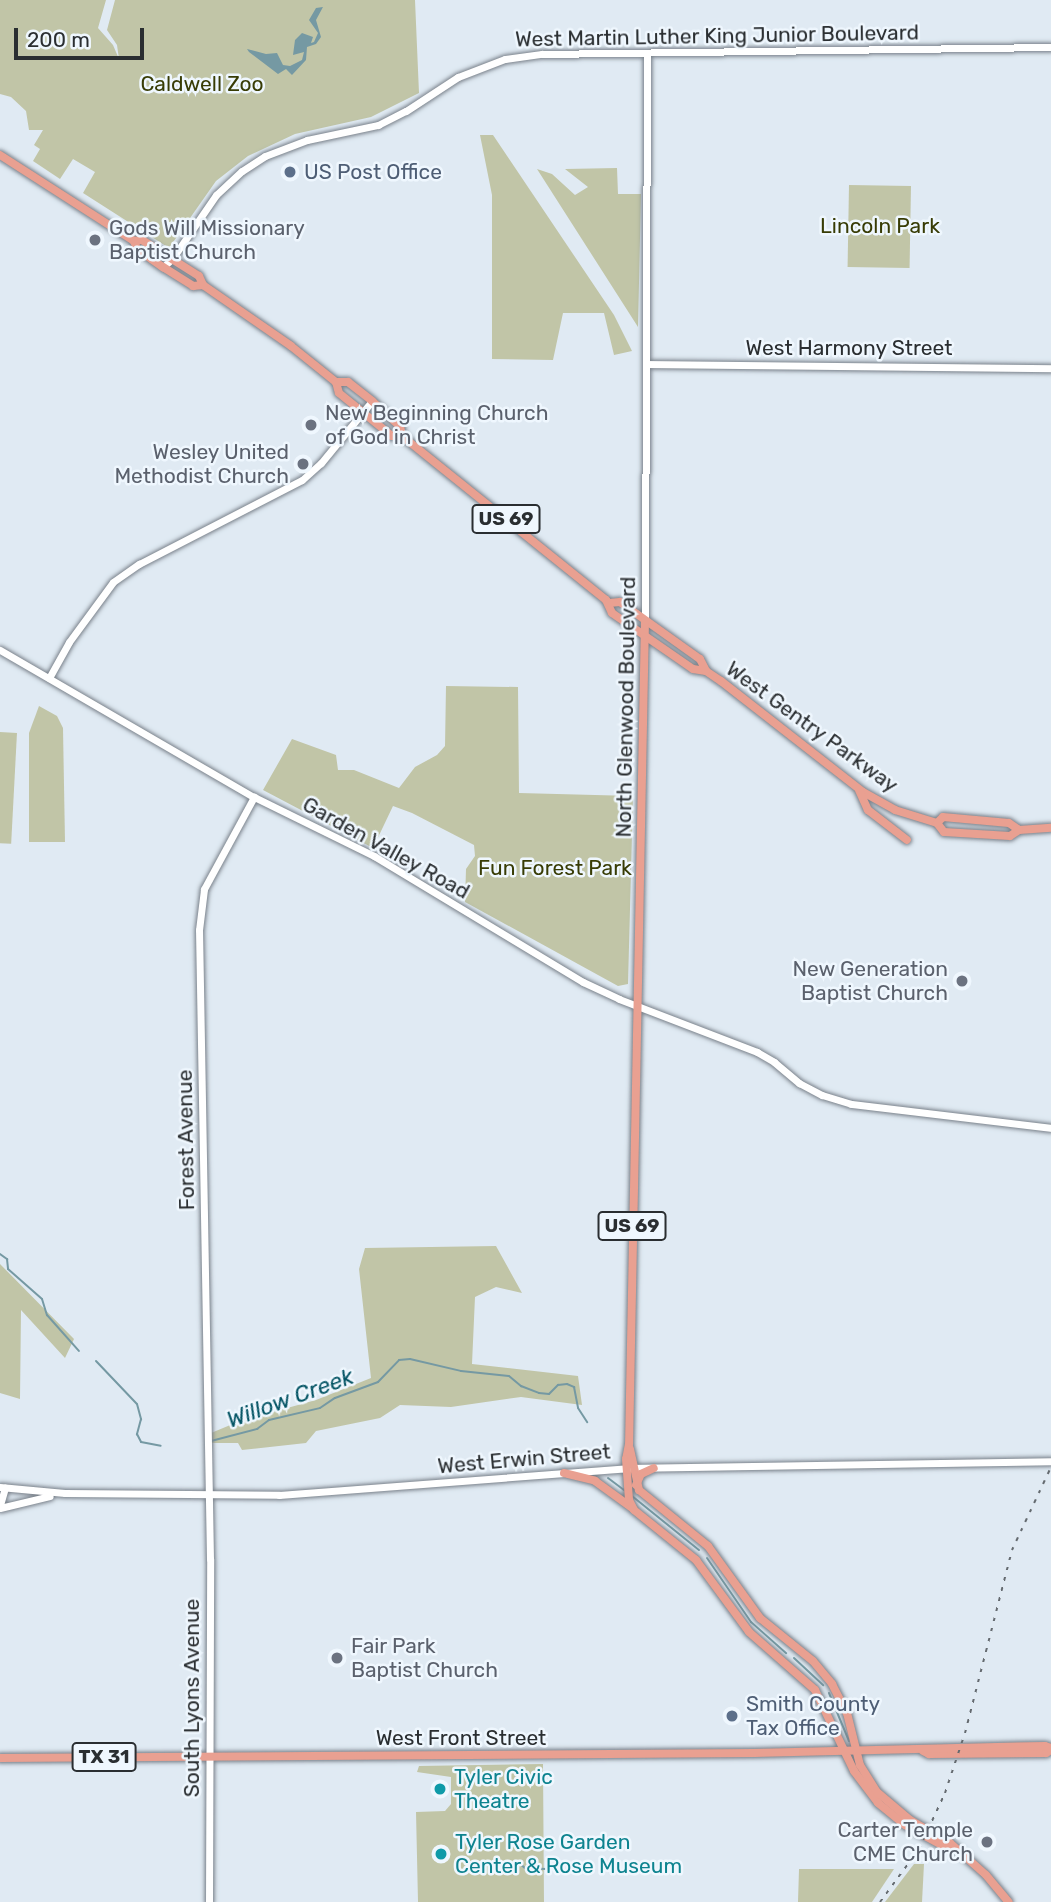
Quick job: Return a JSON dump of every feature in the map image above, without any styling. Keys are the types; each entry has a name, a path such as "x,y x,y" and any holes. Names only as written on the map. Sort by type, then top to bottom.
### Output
{"main road":[{"name":"West Gentry Parkway","path":"0,155 134,241 137,250 192,286 202,285"},
{"name":"West Gentry Parkway","path":"134,241 142,240 199,276 202,285 252,318 336,382 348,382 400,426 402,436"},
{"name":"West Gentry Parkway","path":"336,382 339,393 392,436 402,436 609,603 612,613 693,669 706,671"},
{"name":"West Gentry Parkway","path":"609,603 620,602 700,659 706,671 857,788 895,810 937,823 944,832 1010,836 1019,830 1051,828"},
{"name":"North Glenwood Boulevard","path":"630,1468 636,1005 645,621"},
{"path":"857,788 868,810 907,840"},
{"name":"West Gentry Parkway","path":"937,823 943,817 1009,822 1019,830"},
{"name":"US 69","path":"630,1468 636,1485"},
{"name":"US 69","path":"630,1468 629,1500 634,1510"},
{"path":"654,1468 641,1474 636,1485 710,1548 760,1618 813,1661 832,1684 847,1713 863,1770 877,1792 897,1811 950,1843 981,1869 1009,1902"},
{"path":"564,1473 595,1481 696,1560 743,1626 815,1690 864,1787 891,1815 947,1848 954,1849"},
{"path":"696,1560 710,1548"},
{"path":"823,1752 834,1740 835,1730"},
{"name":"West Front Street","path":"0,1758 844,1751 923,1751 929,1754 1046,1753 1051,1749"},
{"path":"863,1770 867,1760 880,1751"}],"street":[{"name":"West Martin Luther King Junior Boulevard","path":"163,267 172,260 216,195 251,165 278,150 307,140 378,125 406,111 458,77 505,59 542,54 1051,47"},
{"name":"North Glenwood Boulevard","path":"645,621 647,53"},
{"name":"West Harmony Street","path":"647,364 1051,368"},
{"path":"49,678 69,642 113,582 139,564 302,480 321,463 372,401"},
{"name":"Garden Valley Road","path":"0,650 254,797 374,856 438,893 519,946 604,993 766,1057 799,1083 834,1100 1051,1128"},
{"name":"Forest Avenue","path":"207,1495 200,919 204,889 254,797"},
{"name":"West Erwin Street","path":"2,1488 65,1493 286,1495 630,1468 1051,1461"},
{"path":"2,1488 0,1506 65,1493"},
{"name":"South Lyons Avenue","path":"207,1495 209,1902"}],"green space":[{"name":"Caldwell Zoo","path":"0,0 106,0 98,28 113,45 119,59 117,45 107,30 115,0 415,0 419,93 371,117 295,134 248,156 216,181 169,248 83,193 95,172 73,159 60,179 33,161 40,149 34,145 43,130 29,130 26,111 11,97 0,94"},
{"path":"480,135 493,135 614,315 632,351 614,355 604,313 563,313 553,360 492,359 492,195"},
{"path":"617,168 618,194 641,194 638,327 537,169 552,174 575,195 588,187 565,169"},
{"name":"Lincoln Park","path":"849,185 911,186 910,268 848,267"},
{"name":"Fun Forest Park","path":"446,686 518,687 519,793 633,796 628,984 618,986 465,902 466,869 475,856 474,845 393,806 373,848 263,790 292,739 336,755 338,770 354,770 399,788 415,767 437,755 445,746"},
{"path":"39,706 57,716 63,728 65,842 29,842 29,733"},
{"path":"0,732 17,733 11,844 0,843"},
{"path":"496,1246 522,1293 496,1287 475,1297 472,1364 578,1376 582,1405 521,1397 451,1407 400,1405 380,1418 316,1431 306,1443 242,1450 238,1443 211,1443 211,1433 240,1421 316,1400 371,1378 359,1269 365,1248"},
{"path":"0,1264 74,1339 65,1358 21,1310 20,1399 0,1393"},
{"path":"543,1764 544,1902 418,1902 416,1812 445,1811 451,1804 451,1777 417,1772 419,1766"},
{"path":"914,1864 924,1864 922,1902 885,1902"},
{"path":"799,1869 894,1869 872,1902 798,1902"}],"water":[{"path":"323,7 316,20 321,37 316,44 307,47 306,60 292,75 286,69 278,74 247,49 266,54 277,53 283,65 290,66 302,60 304,52 293,55 295,40 302,33 313,37 311,43 314,42 318,33 309,20 316,8"}],"waterway":[{"name":"Willow Creek","path":"0,1254 7,1259 8,1269 42,1299 47,1315 79,1351"},
{"name":"Willow Creek","path":"211,1441 257,1429 269,1420 320,1408 335,1398 378,1382 399,1360 410,1359 461,1371 509,1376 521,1386 539,1393 549,1394 558,1385 567,1384 574,1387 578,1408 587,1422"},
{"name":"Willow Creek","path":"96,1361 137,1404 141,1419 137,1434 141,1442 161,1446"},
{"name":"Willow Creek","path":"608,1478 624,1490"},
{"name":"Willow Creek","path":"632,1496 699,1550"},
{"name":"Willow Creek","path":"707,1558 751,1622 786,1653"},
{"name":"Willow Creek","path":"794,1658 823,1685"},
{"name":"Willow Creek","path":"829,1693 849,1741"},
{"path":"519,1863 525,1868 546,1869"}],"railway":[{"path":"880,1902 919,1849 945,1793 965,1733 1012,1550 1051,1467"}],"place":[{"name":"US Post Office","path":"290,172"},
{"name":"Gods Will Missionary Baptist Church","path":"95,240"},
{"name":"New Beginning Church of God in Christ","path":"311,425"},
{"name":"Wesley United Methodist Church","path":"303,464"},
{"name":"New Generation Baptist Church","path":"962,981"},
{"name":"Fair Park Baptist Church","path":"337,1658"},
{"name":"Smith County Tax Office","path":"732,1716"},
{"name":"Tyler Civic Theatre","path":"440,1789"},
{"name":"Carter Temple CME Church","path":"987,1842"},
{"name":"Tyler Rose Garden Center & Rose Museum","path":"441,1854"}]}
